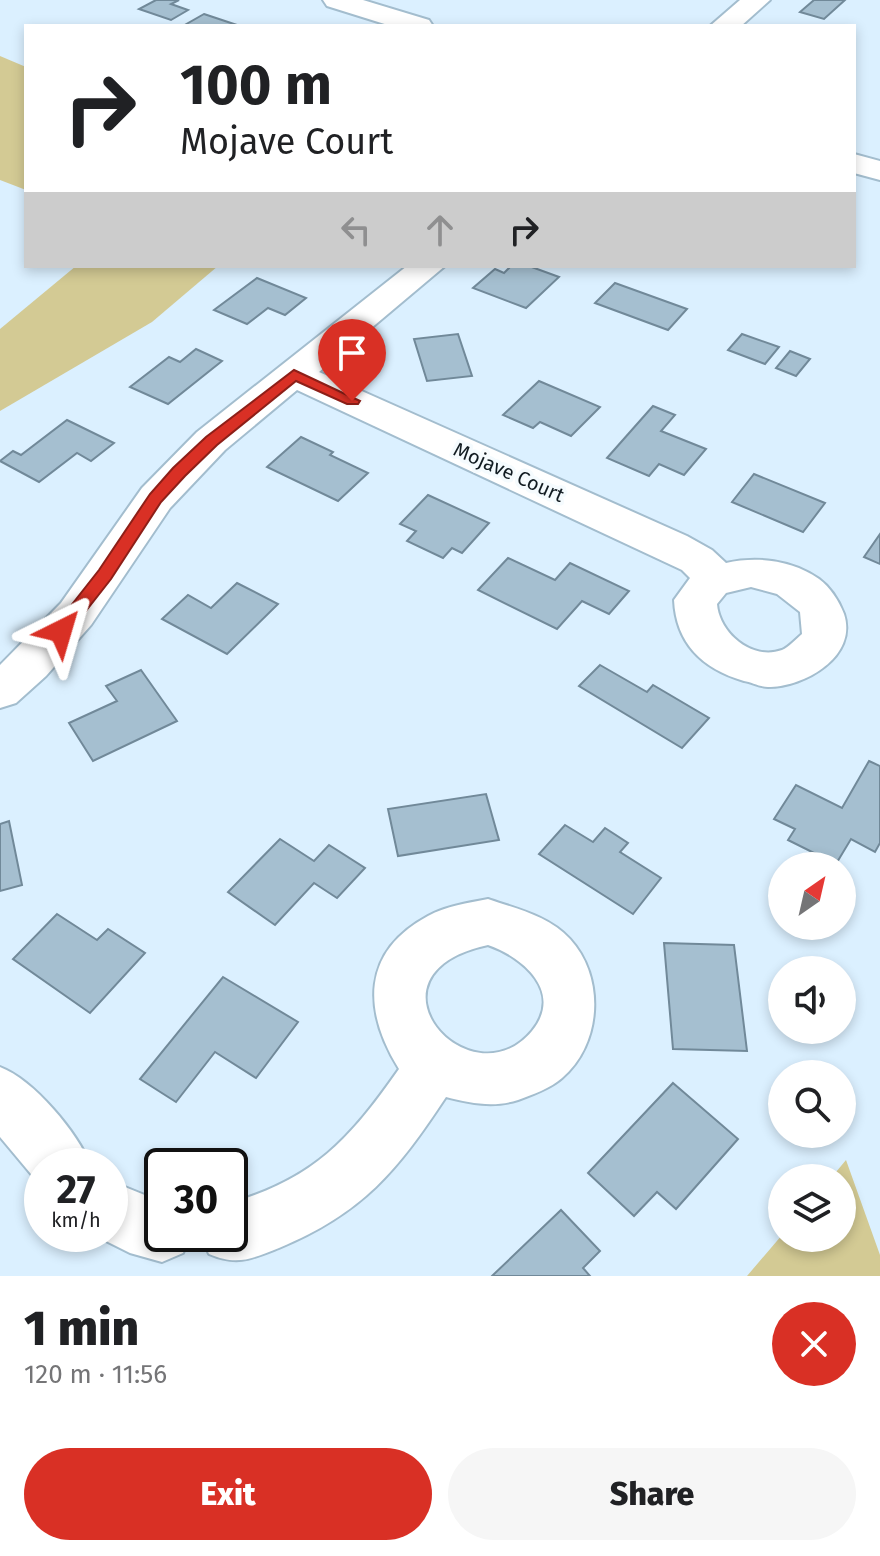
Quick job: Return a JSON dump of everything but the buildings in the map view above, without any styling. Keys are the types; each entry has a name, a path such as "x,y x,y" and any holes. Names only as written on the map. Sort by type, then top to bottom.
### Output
{"street":[{"path":"336,0 413,24"},
{"path":"727,24 757,0"},
{"path":"856,164 880,171"},
{"path":"0,691 76,614 138,522 179,472 211,441 426,268"},
{"name":"Mojave Court","path":"294,375 672,546 697,560 717,580"},
{"path":"248,1228 289,1216 339,1184 386,1136 436,1064"},
{"path":"0,1094 46,1148"}],"shaded area":[{"path":"0,56 24,66 24,189 0,180"},
{"path":"74,268 216,268 152,322 0,411 0,329"},
{"path":"856,1188 880,1255 880,1276 747,1276 768,1251 856,1252"}],"route":[{"path":"61,631 105,575 156,498 179,472 211,441 294,375 352,401"}]}
